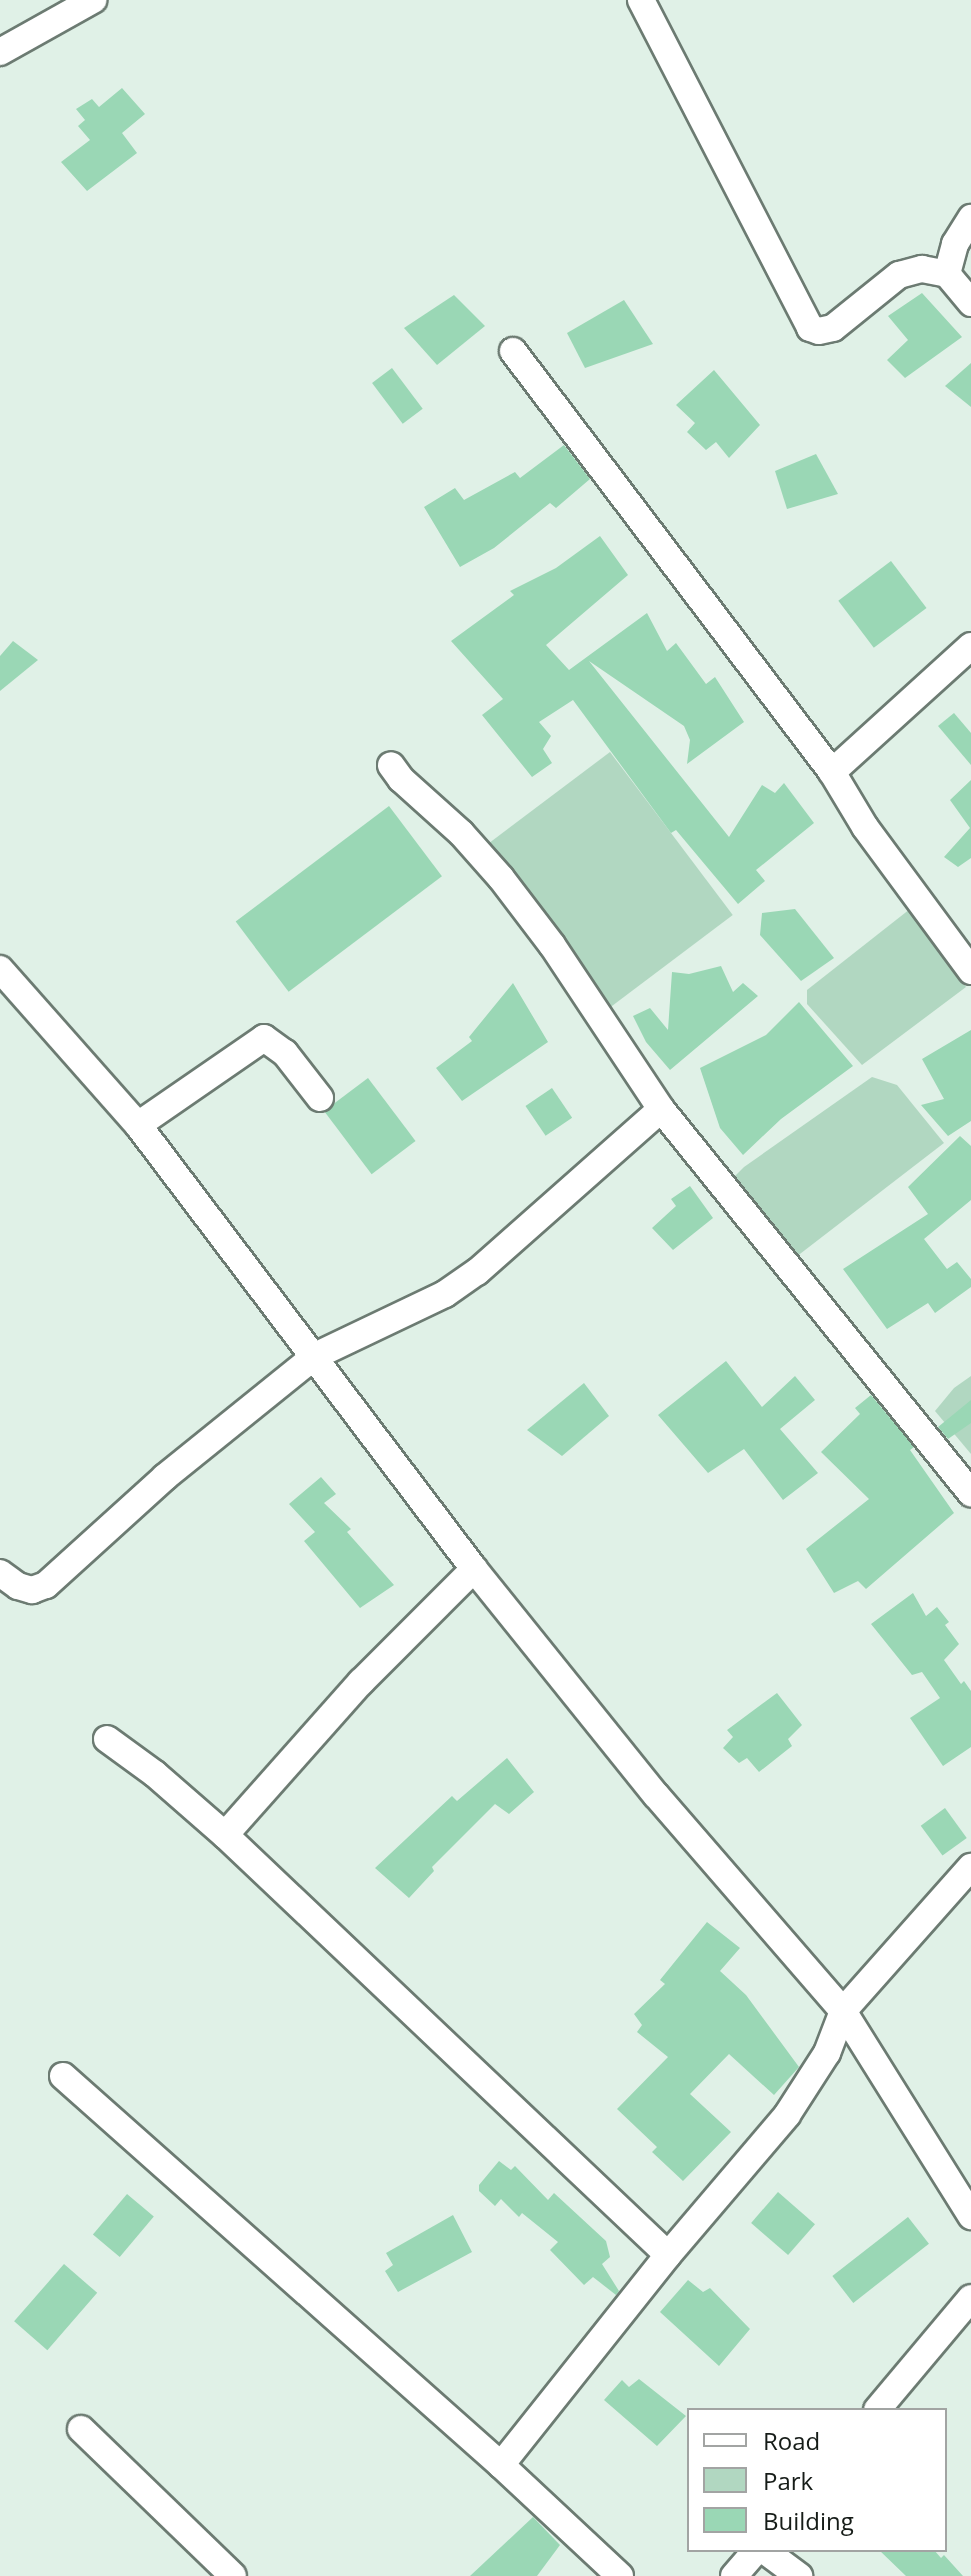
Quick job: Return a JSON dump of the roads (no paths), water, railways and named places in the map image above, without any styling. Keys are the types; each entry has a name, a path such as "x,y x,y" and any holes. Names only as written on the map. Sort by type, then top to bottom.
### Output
{"street":[{"path":"0,52 93,0"},
{"path":"641,0 810,328 819,331 833,328 899,275 922,269 938,269 947,274 971,303"},
{"path":"947,274 955,244 971,218"},
{"path":"513,351 832,772 865,827 971,971"},
{"path":"832,772 971,646"},
{"path":"391,765 401,779 461,833 501,878 567,966 661,1109 971,1493"},
{"path":"0,969 138,1125 474,1569 656,1795 843,2011 971,2216"},
{"path":"138,1125 264,1038 285,1053 320,1098"},
{"path":"0,1573 18,1586 32,1590 46,1585 165,1477 315,1356 445,1294 477,1272 661,1109"},
{"path":"225,1835 361,1682 474,1569"},
{"path":"107,1739 155,1774 225,1835 668,2255"},
{"path":"501,2465 668,2255 787,2115 827,2053 843,2011 971,1867"},
{"path":"63,2076 501,2465 620,2576"},
{"path":"879,2408 971,2298"},
{"path":"81,2429 233,2576"},
{"path":"734,2576 755,2552"},
{"path":"767,2552 799,2576"}]}
